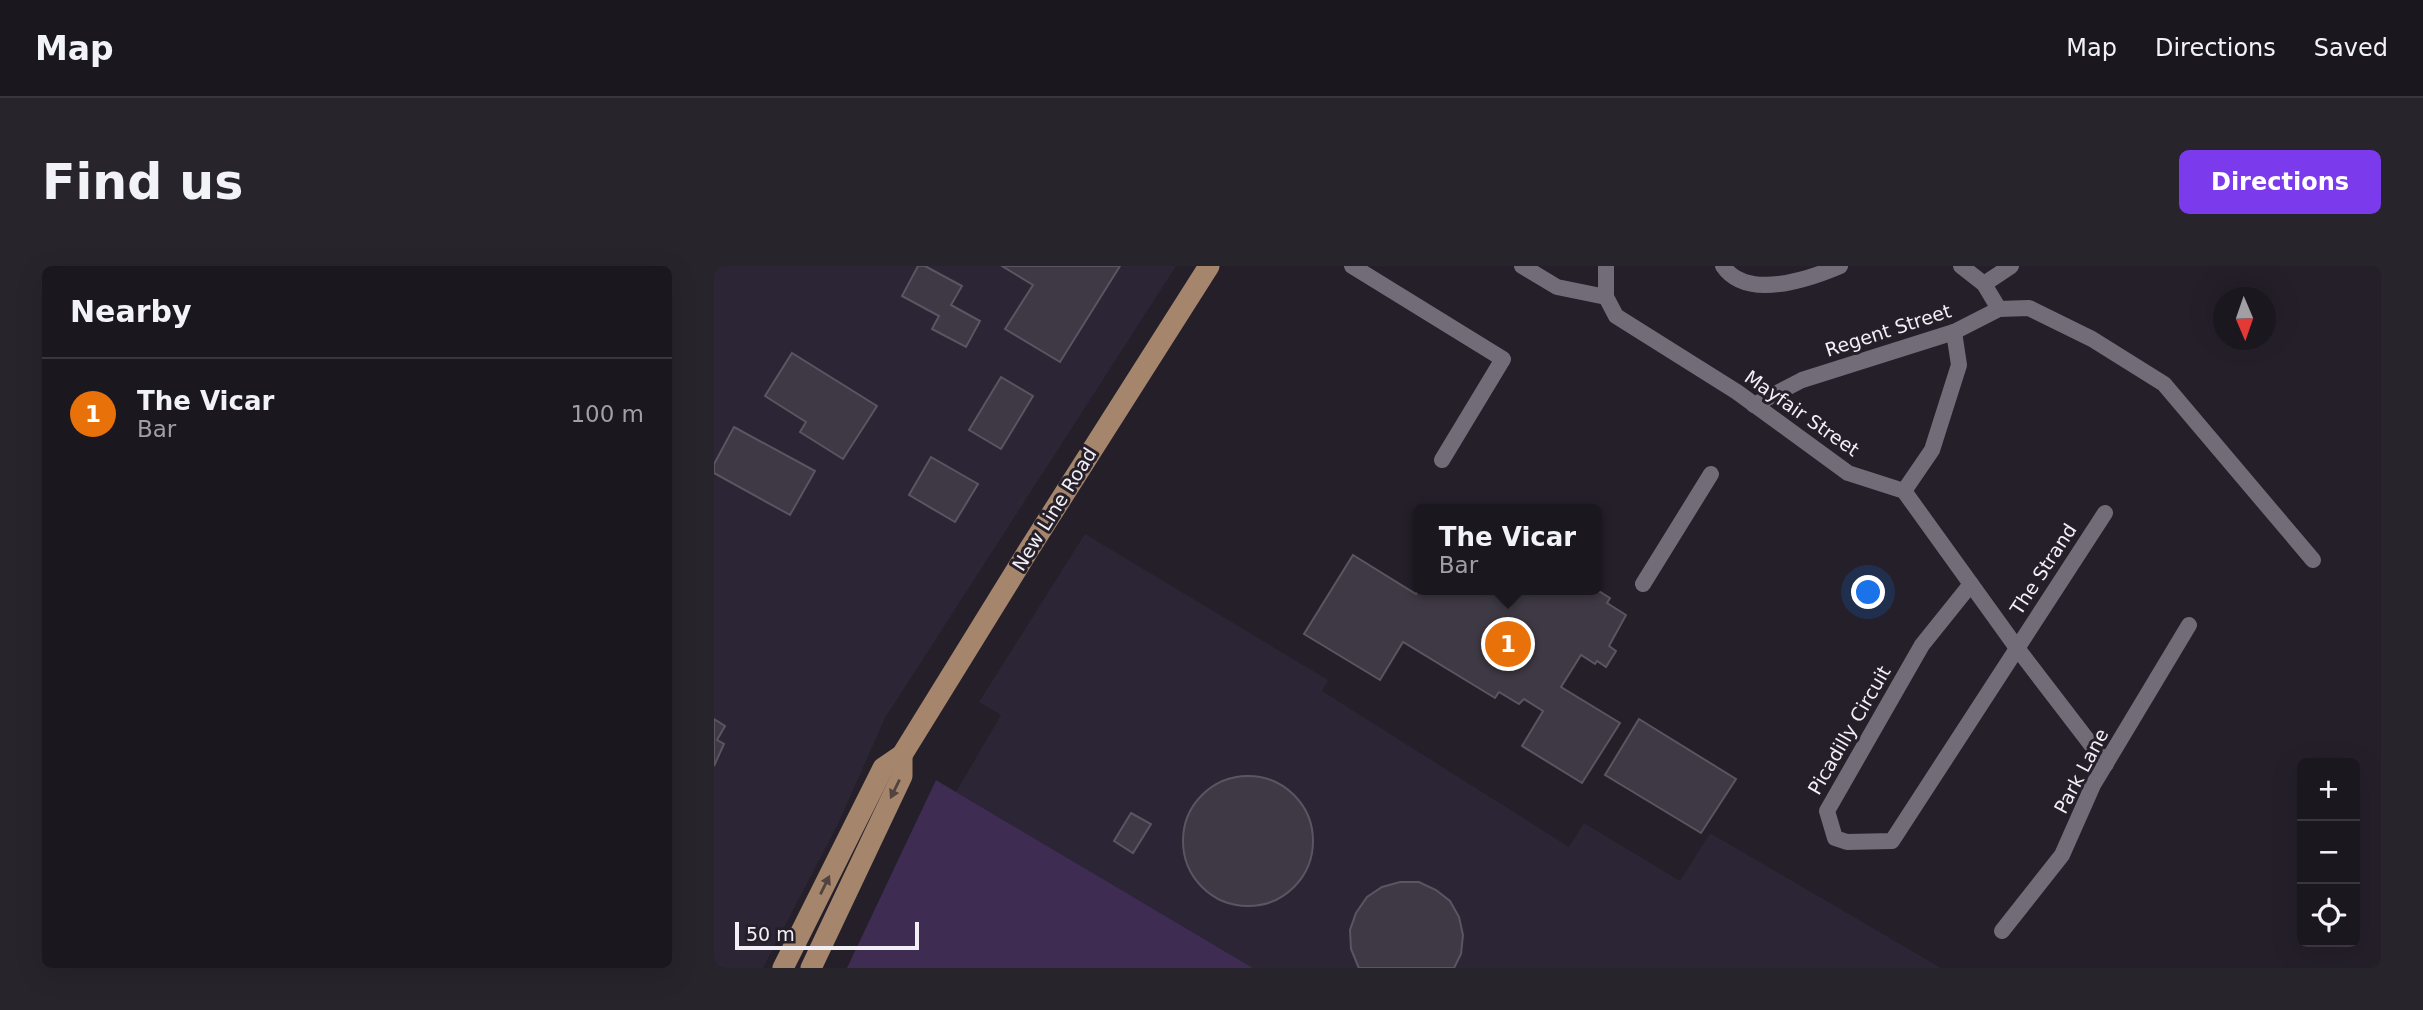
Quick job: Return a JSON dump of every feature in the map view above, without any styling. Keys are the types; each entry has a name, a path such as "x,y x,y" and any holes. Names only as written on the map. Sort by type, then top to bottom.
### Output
{"main road":[{"name":"New Line Road","path":"783,968 883,768 902,755 1209,266"},
{"name":"New Line Road","path":"811,968 902,776 902,755"}],"lane":[{"path":"1352,266 1503,359 1442,460"},
{"path":"1522,266 1557,287 1606,297 1606,266"},
{"path":"1723,266 1740,280 1760,285 1780,285 1840,266"},
{"path":"1961,266 1984,284 2000,309"},
{"path":"1984,284 2011,266"},
{"name":"Mayfair Street","path":"1606,297 1616,316 1754,405 1848,472 1904,491"},
{"name":"Regent Street","path":"1754,405 1802,380 1954,332 2000,309 2029,308 2092,339 2164,384 2313,560"},
{"path":"1954,332 1959,365 1932,450 1904,491 2017,648 2106,764"},
{"path":"1643,584 1712,474"},
{"name":"The Strand","path":"2017,648 2105,513"},
{"name":"Picadilly Circuit","path":"1971,584 1922,645 1827,811 1835,838 1847,842 1892,841 2017,648"},
{"name":"Park Lane","path":"2002,931 2062,855 2094,785 2189,625"}],"shaded area":[{"path":"714,266 1176,266 885,718 838,824 763,968 714,968"},
{"path":"1085,534 1328,680 1322,691 1569,847 1584,823 1680,881 1710,833 1941,968 1253,968 956,792 1001,715 979,702"},
{"path":"936,780 956,792 1253,968 847,968"}],"building":[{"path":"918,266 925,266 962,286 951,305 980,321 966,347 932,329 939,316 902,296"},
{"path":"1002,266 1120,266 1060,362 1005,329 1033,285"},
{"path":"792,353 877,406 843,459 800,432 806,422 765,396"},
{"path":"1001,377 1033,396 1001,449 969,430"},
{"path":"734,427 815,471 790,515 714,473 714,464"},
{"path":"931,457 978,484 955,522 909,495"},
{"path":"1353,555 1413,592 1413,595 1602,593 1610,598 1607,603 1626,615 1609,646 1616,651 1606,667 1581,655 1561,687 1620,723 1582,783 1522,746 1543,711 1524,699 1519,704 1499,692 1495,698 1403,642 1380,680 1304,634"},
{"path":"714,719 725,726 717,740 724,744 714,766"},
{"path":"1639,719 1736,779 1701,833 1605,775"},
{"path":"1248,776 1273,781 1294,795 1308,816 1313,841 1308,866 1294,887 1273,901 1248,906 1223,901 1202,887 1188,866 1183,841 1188,816 1202,795 1223,781"},
{"path":"1131,813 1151,824 1133,853 1114,841"},
{"path":"1400,882 1419,882 1450,901 1459,917 1463,935 1461,954 1454,968 1359,968 1351,949 1350,930 1356,913 1367,897 1382,887"}],"place":[{"name":"The Vicar","path":"1508,644"}]}
